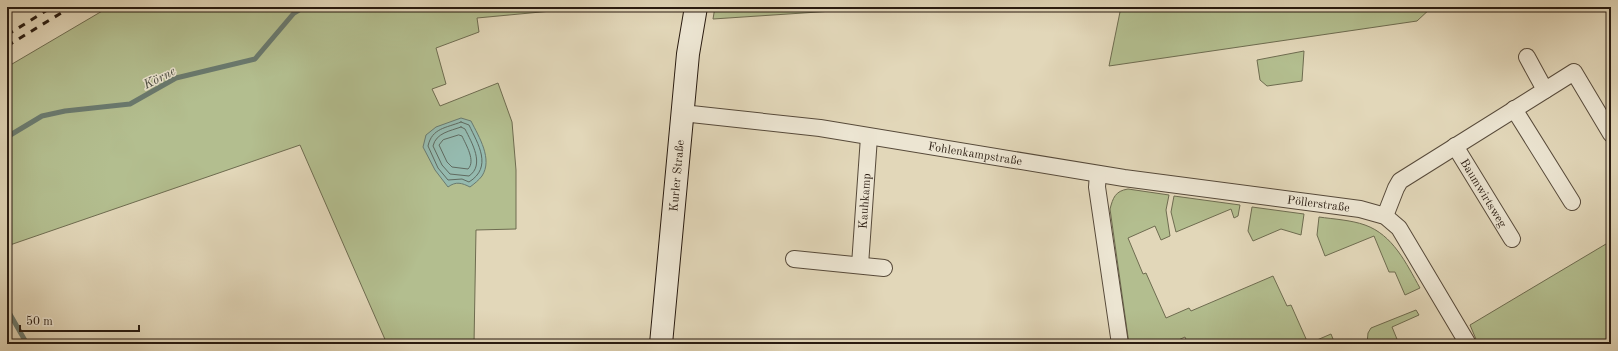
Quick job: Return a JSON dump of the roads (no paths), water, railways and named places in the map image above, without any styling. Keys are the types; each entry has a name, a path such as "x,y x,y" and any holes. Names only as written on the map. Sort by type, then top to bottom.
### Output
{"main road":[{"name":"Kurler Straße","path":"660,344 688,54 696,7"}],"street":[{"path":"1527,57 1546,90"},
{"name":"Baumwirtsweg","path":"1385,216 1400,181 1574,72 1611,134"},
{"path":"1514,109 1572,202"},
{"name":"Fohlenkampstraße","path":"682,113 820,128 1098,174"},
{"name":"Kauhkamp","path":"860,265 869,137"},
{"name":"Baumwirtsweg","path":"1455,146 1512,239"},
{"path":"1098,174 1097,187 1120,344"},
{"name":"Pöllerstraße","path":"1098,174 1360,209 1385,216 1399,228 1468,344"},
{"path":"794,259 884,268"}],"water":[{"path":"461,118 471,121 478,134 484,148 486,162 485,169 482,176 470,187 459,183 448,187 435,170 423,147 426,135 436,127"}],"waterway":[{"name":"Körne","path":"7,137 42,116 65,111 130,104 176,78 255,59 294,13 304,7"},
{"path":"7,309 27,344"}],"railway":[{"path":"7,35 52,7"},
{"path":"7,46 71,7"}]}
